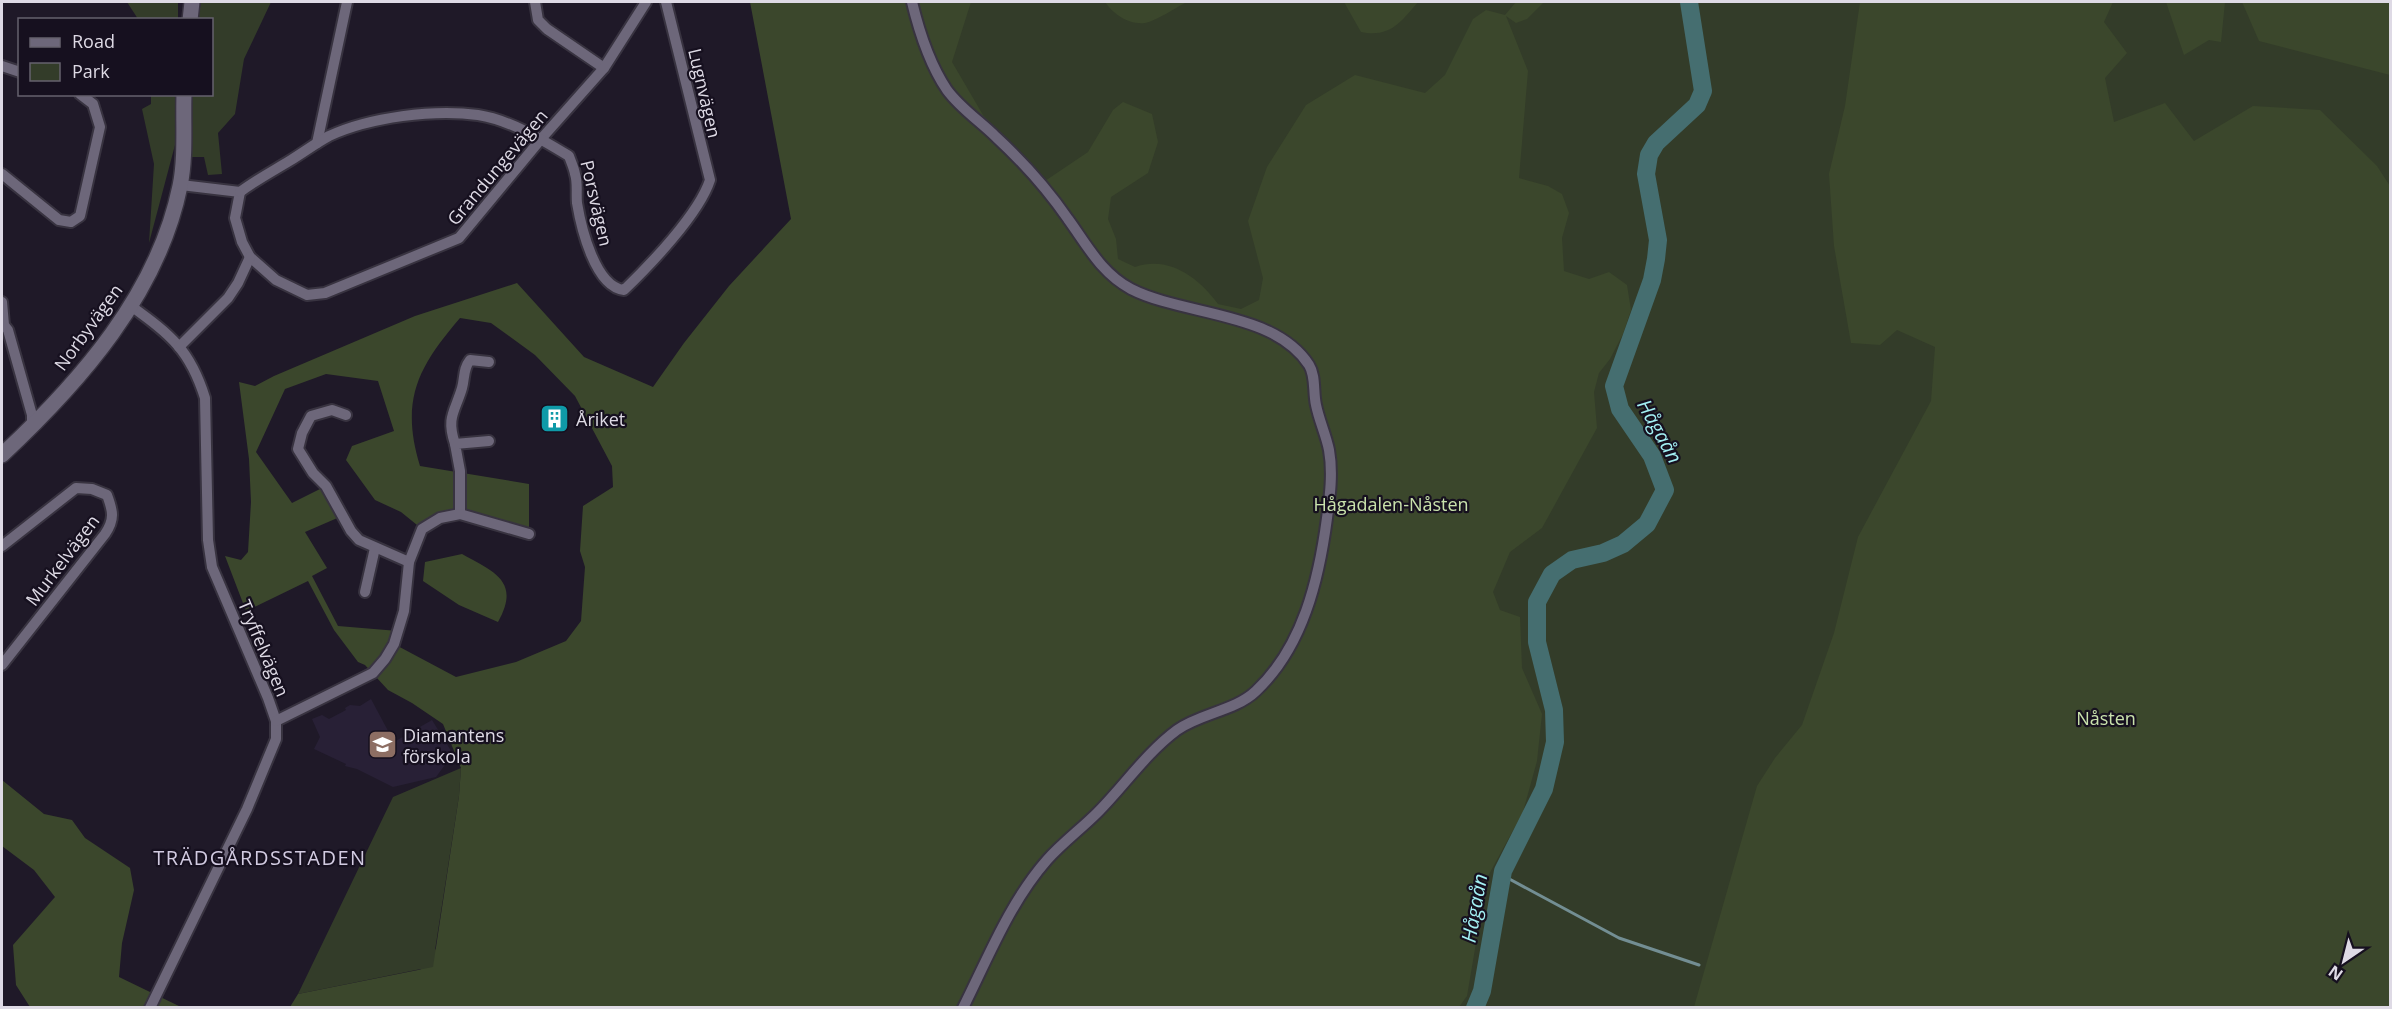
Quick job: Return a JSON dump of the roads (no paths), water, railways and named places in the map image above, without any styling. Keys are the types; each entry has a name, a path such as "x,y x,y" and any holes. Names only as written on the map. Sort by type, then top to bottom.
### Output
{"street":[{"path":"181,2 183,18"},
{"path":"190,18 192,2"},
{"path":"317,143 347,2"},
{"path":"535,2 538,20 547,29 604,68"},
{"name":"Grandungevägen","path":"240,192 235,218 242,242 250,257 276,280 307,296 325,293 459,238 541,139 604,68 646,2"},
{"name":"Lugnvägen","path":"666,2 710,180 706,192"},
{"path":"912,2 922,38 945,86 959,105 997,137 1024,165 1066,216 1108,274 1129,288 1153,298 1264,329 1288,343 1302,356 1312,369 1316,405 1329,451 1331,490 1323,553 1312,597 1292,644 1253,694 1199,717 1178,729 1156,747 1097,813 1047,860 1014,906 963,1008"},
{"path":"2,66 18,71"},
{"path":"2,174 59,220 71,222 80,216 100,128 93,104 83,96"},
{"name":"Norbyvägen","path":"2,455 32,428 83,372 131,306 163,244 181,185 184,96"},
{"path":"181,185 240,192 317,143 343,131 386,119 454,113 479,116 503,122 541,139"},
{"name":"Porsvägen","path":"541,139 569,156 576,176 577,201 586,244 603,276 617,289 624,290 638,276 696,210 706,192"},
{"path":"179,347 228,298 250,257"},
{"path":"2,302 3,325 8,330 32,415 32,428"},
{"name":"Tryffelvägen","path":"131,306 173,339 193,364 205,398 208,540 213,572 261,679 276,721 276,739 247,809 150,1008"},
{"path":"460,514 460,471 450,429 450,417 463,386 465,368 470,360 489,362"},
{"path":"346,415 332,410 311,416 302,433 298,449 313,473 326,486 351,531 359,540 409,562"},
{"path":"455,444 489,441"},
{"name":"Murkelvägen","path":"2,546 76,488 92,489 106,495 113,511 112,522 94,549 2,665"},
{"path":"276,721 373,673 394,644 404,611 409,562 422,529 440,518 460,514 529,534"},
{"path":"365,592 375,548"}],"waterway":[{"name":"Hågaån","path":"1475,1008 1482,991 1503,871 1544,789 1555,742 1554,710 1537,642 1537,602 1552,574 1572,560 1603,553 1623,544 1647,524 1665,490 1652,456 1620,409 1614,386 1652,280 1656,259 1658,240 1646,174 1649,155 1656,143 1697,105 1703,91 1689,2"},
{"path":"1502,875 1619,938 1699,965"}],"place":[{"name":"Åriket","path":"555,419"},
{"name":"Diamantens förskola","path":"382,745"}],"district":[{"name":"TRÄDGÅRDSSTADEN","path":"260,857"}],"park label":[{"name":"Hågadalen-Nåsten","path":"1391,504"},
{"name":"Nåsten","path":"2106,718"}]}
